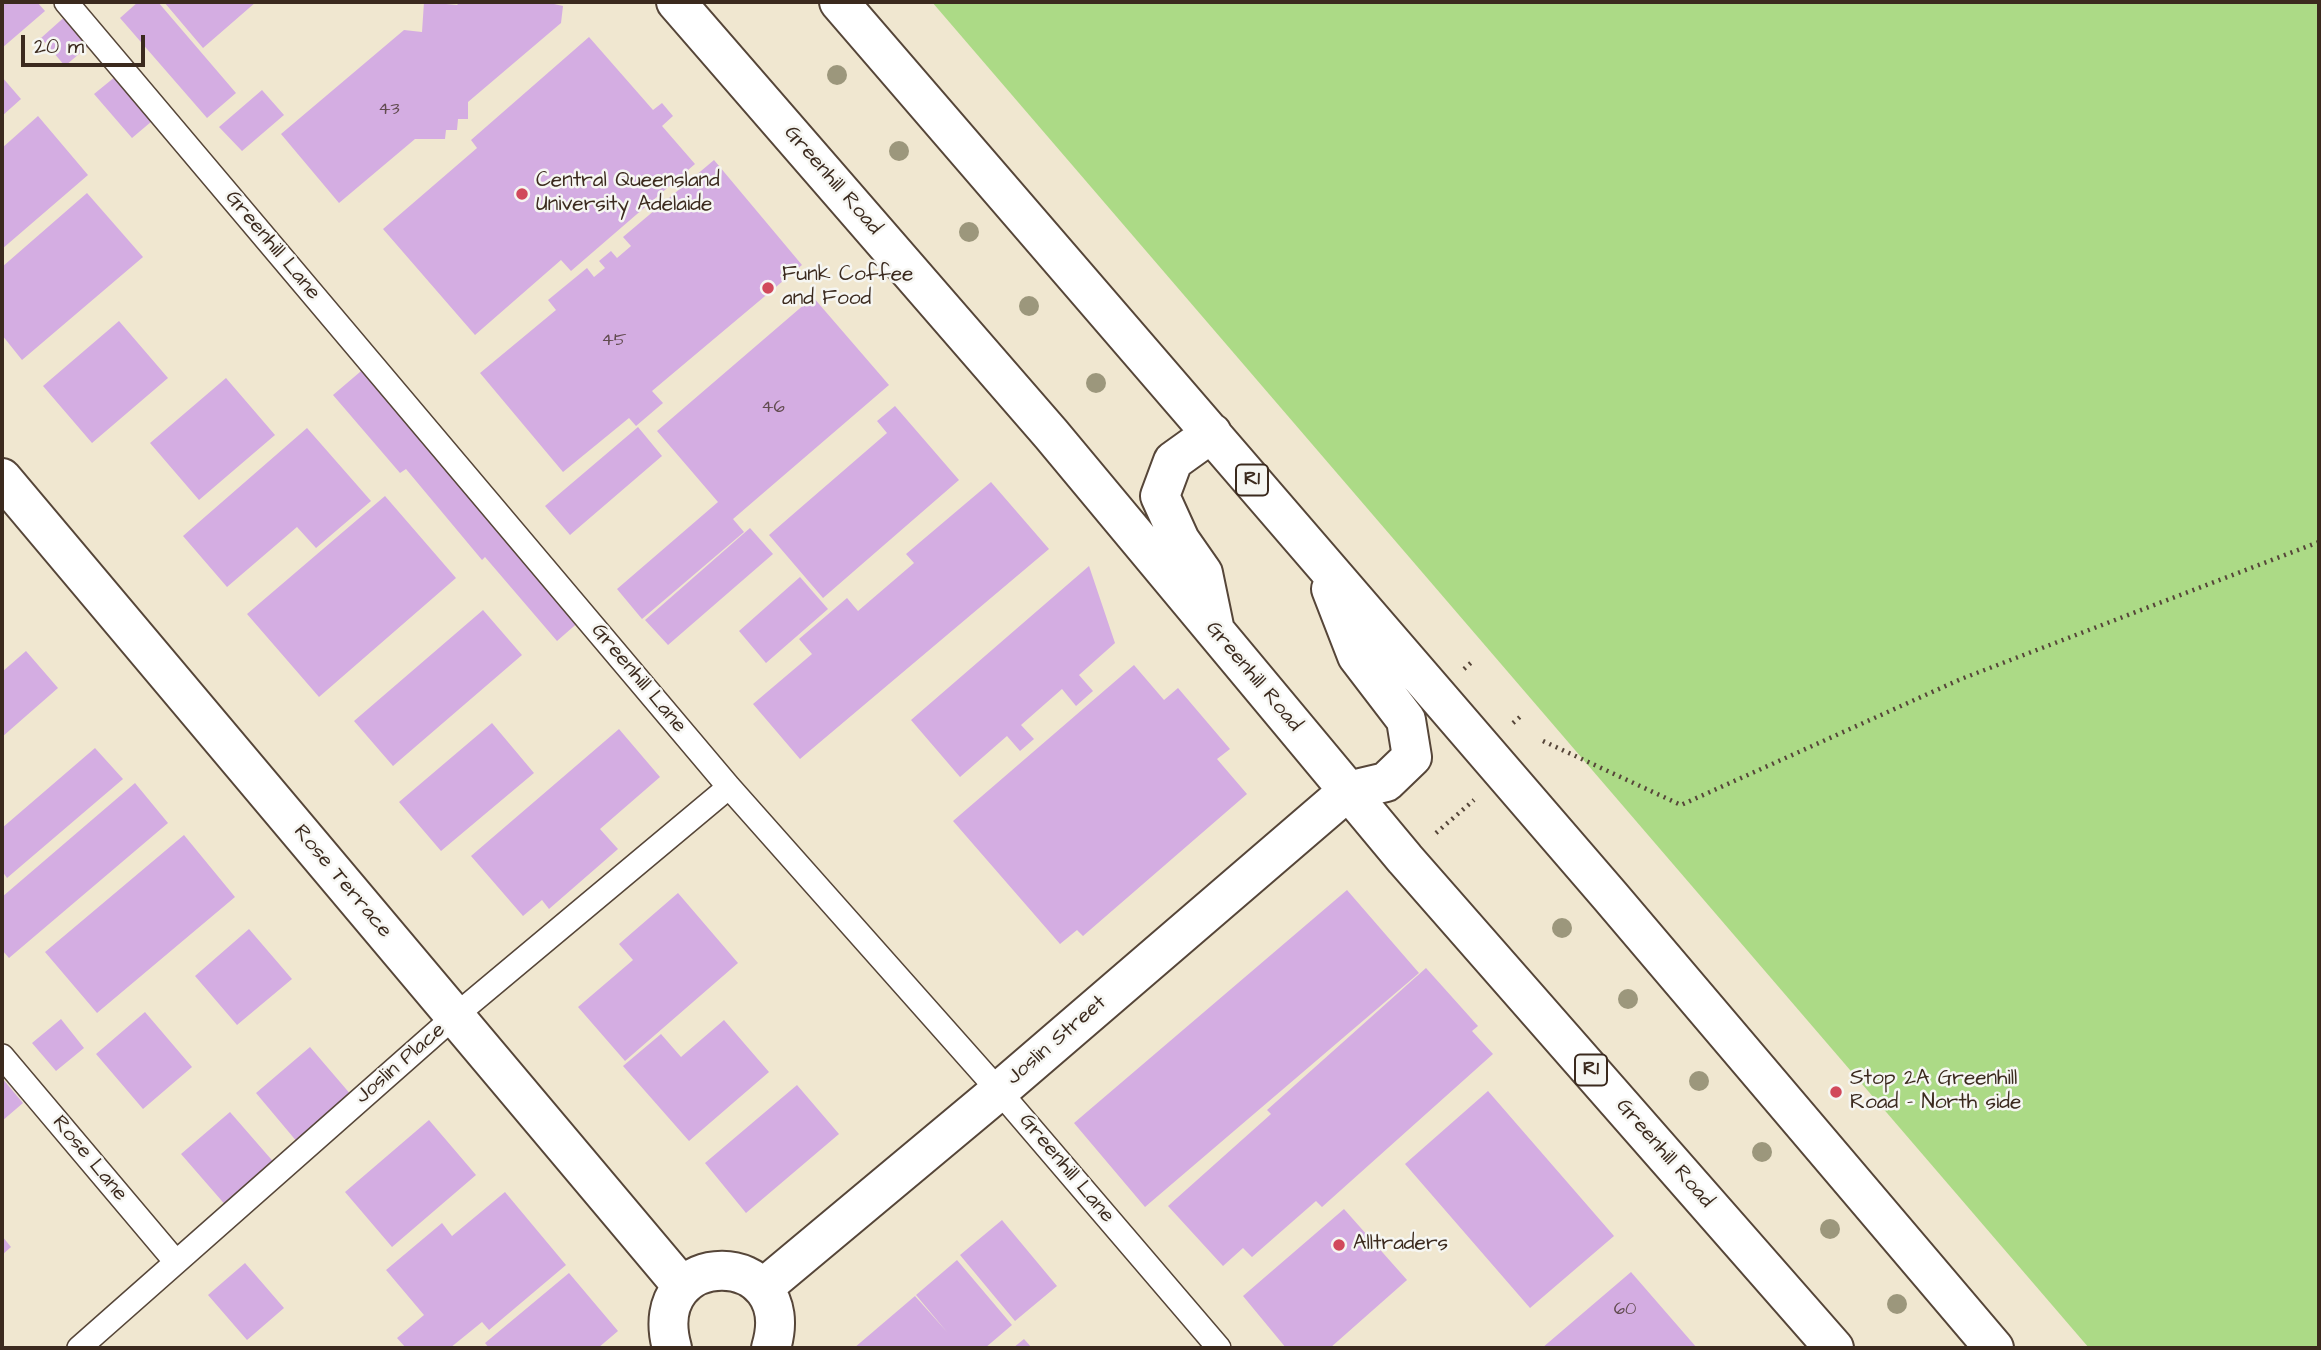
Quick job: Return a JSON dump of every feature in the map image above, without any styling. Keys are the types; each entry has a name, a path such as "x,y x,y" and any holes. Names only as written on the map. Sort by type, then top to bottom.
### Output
{"main road":[{"name":"Greenhill Road","path":"676,2 1051,434 1348,791 1834,1348"},
{"name":"R1","path":"839,2 1212,433 1994,1348"},
{"path":"1212,433 1173,461 1160,496 1180,540 1203,573 1215,631"},
{"name":"Rose Terrace","path":"2,478 682,1286"},
{"path":"1321,561 1357,656 1406,720 1412,757 1386,782 1348,791"},
{"name":"Joslin Street","path":"763,1287 999,1091 1348,791"},
{"path":"672,1348 667,1316 673,1300 682,1286 697,1275 714,1270 732,1270 749,1276 763,1287 774,1307 777,1330 771,1348"}],"lane":[{"name":"Greenhill Lane","path":"66,2 729,787 999,1091 1219,1348"},
{"name":"Joslin Place","path":"79,1348 455,1016 729,787"},
{"name":"Rose Lane","path":"2,1056 177,1262"}],"path":[{"path":"1543,741 1681,805 1961,679 2319,542"},
{"path":"1442,827 1480,795"}],"green space":[{"path":"932,2 2319,2 2319,1348 2089,1348"}],"building":[{"path":"2,2 37,2 45,11 2,48"},
{"path":"138,2 158,2 236,93 207,118 120,18"},
{"path":"164,2 256,2 203,48"},
{"path":"424,2 457,5 460,2 545,2 563,6 561,23 468,102 468,119 458,119 457,130 446,130 445,139 415,139 339,203 281,134 404,30 422,32"},
{"path":"69,13 94,41 65,66 41,38"},
{"path":"589,37 653,110 662,103 673,116 662,126 695,164 571,271 561,260 475,335 383,229 477,148 471,140"},
{"path":"121,72 158,116 132,138 94,94"},
{"path":"2,77 21,99 2,116"},
{"path":"262,90 284,115 242,151 219,127"},
{"path":"38,116 88,175 2,249 2,148"},
{"path":"714,160 802,265 652,391 663,403 636,426 629,418 563,472 480,373 556,310 548,300 587,268 594,277 605,268 599,261 611,251 617,258 631,246 623,237"},
{"path":"87,193 143,257 22,360 2,335 2,267"},
{"path":"813,297 889,385 733,519 744,532 642,619 617,589 718,502 657,431"},
{"path":"119,321 168,378 92,443 43,386"},
{"path":"367,366 581,620 557,641 485,557 482,560 406,469 400,473 333,395"},
{"path":"226,378 275,435 199,500 150,443"},
{"path":"895,406 959,480 823,598 769,535 887,433 877,421"},
{"path":"638,427 662,456 570,535 545,506"},
{"path":"307,428 371,501 316,548 297,527 227,587 183,536"},
{"path":"991,482 1049,549 800,759 753,704 812,654 799,639 847,598 858,611 914,563 906,554"},
{"path":"385,496 456,578 319,697 247,614"},
{"path":"750,528 773,554 668,645 645,620"},
{"path":"1089,566 1115,643 1079,675 1093,691 1076,706 1062,689 1021,725 1034,739 1020,751 1007,736 960,777 911,720"},
{"path":"800,577 828,609 766,663 739,631"},
{"path":"483,610 522,655 393,766 354,721"},
{"path":"26,651 58,688 2,737 2,672"},
{"path":"1134,665 1164,700 1178,688 1230,749 1217,759 1247,794 1083,936 1077,930 1060,944 953,821"},
{"path":"492,723 534,773 441,851 399,802"},
{"path":"619,729 660,777 600,829 618,849 549,909 542,900 523,916 471,856"},
{"path":"95,748 123,779 7,878 2,871 2,828"},
{"path":"135,783 168,823 9,958 2,950 2,897"},
{"path":"184,835 235,897 97,1013 45,952"},
{"path":"1347,890 1419,973 1145,1207 1074,1123"},
{"path":"678,893 738,963 625,1061 578,1007 633,960 619,944"},
{"path":"249,929 292,979 237,1025 195,976"},
{"path":"1426,968 1478,1026 1472,1031 1493,1054 1322,1207 1316,1201 1252,1257 1243,1248 1223,1266 1168,1206 1271,1114 1267,1110"},
{"path":"145,1012 192,1067 143,1109 96,1054"},
{"path":"61,1019 84,1048 56,1071 32,1043"},
{"path":"724,1020 769,1072 689,1141 623,1066 661,1034 681,1057"},
{"path":"310,1047 352,1096 298,1143 256,1093"},
{"path":"2,1078 23,1103 2,1121"},
{"path":"797,1085 839,1134 746,1213 705,1163"},
{"path":"1488,1091 1614,1236 1530,1308 1405,1164"},
{"path":"230,1112 277,1166 228,1208 181,1154"},
{"path":"429,1120 476,1175 392,1247 345,1192"},
{"path":"505,1192 566,1265 489,1330 482,1322 450,1348 406,1348 397,1338 424,1315 386,1270 442,1223 452,1236"},
{"name":"Alltraders","path":"1344,1209 1407,1280 1330,1348 1286,1348 1243,1296"},
{"path":"1002,1220 1057,1286 1015,1321 960,1255"},
{"path":"2,1236 11,1247 2,1255"},
{"path":"957,1260 1012,1325 985,1348 854,1348 915,1296 947,1332 916,1295"},
{"path":"245,1263 284,1308 247,1340 208,1295"},
{"path":"1631,1272 1697,1348 1542,1348"},
{"path":"569,1273 618,1331 598,1348 489,1348 485,1343"},
{"path":"1024,1339 1032,1348 1013,1348"}],"place":[{"name":"Central Queensland University Adelaide","path":"522,194"},
{"name":"Funk Coffee and Food","path":"768,288"},
{"name":"Stop 2A Greenhill Road - North side","path":"1836,1092"},
{"name":"Alltraders","path":"1339,1245"}]}
